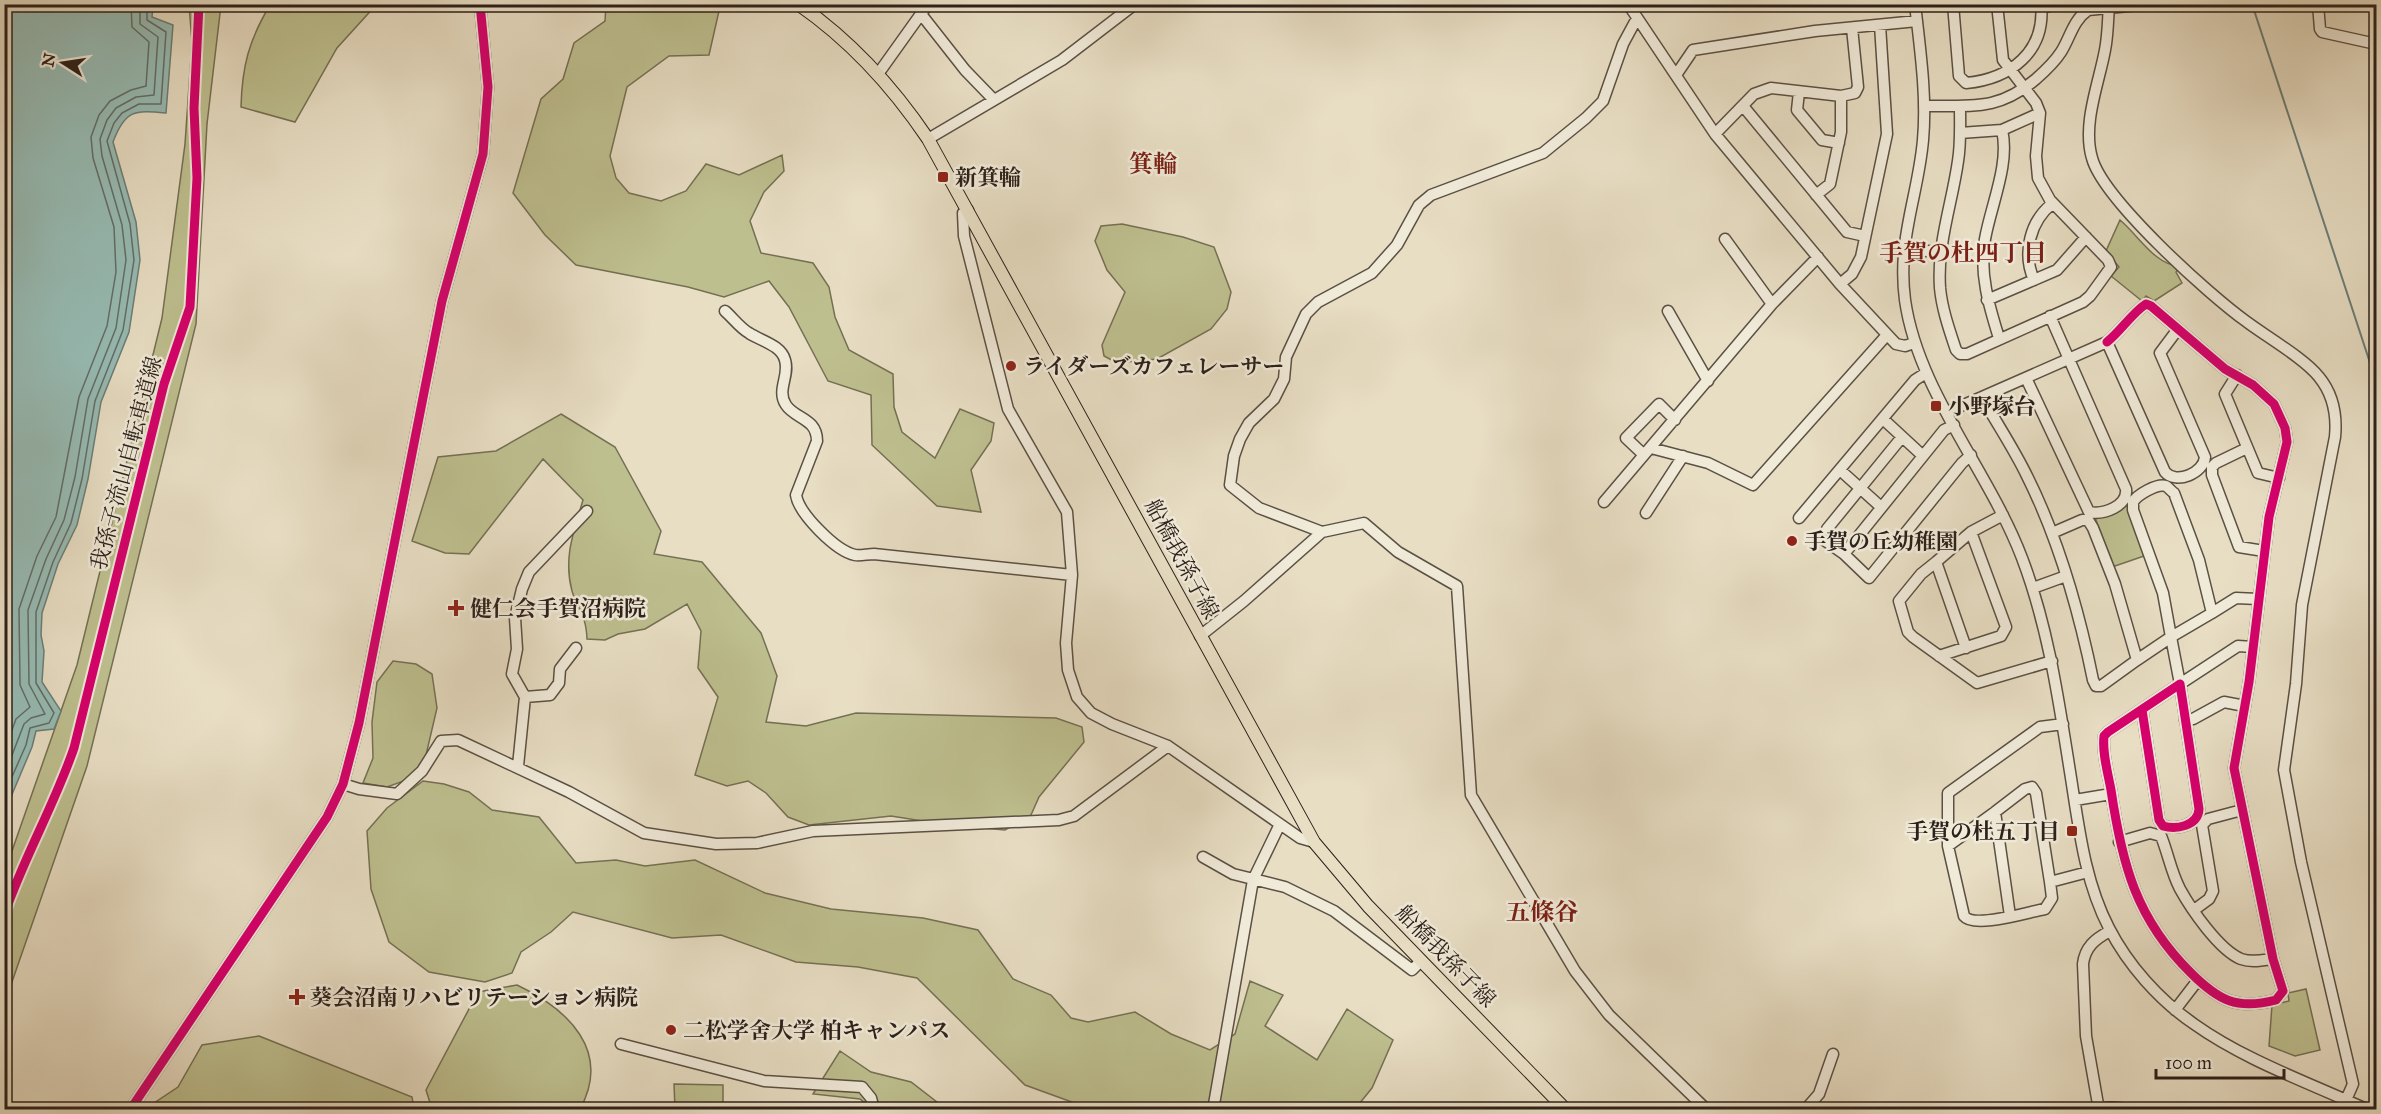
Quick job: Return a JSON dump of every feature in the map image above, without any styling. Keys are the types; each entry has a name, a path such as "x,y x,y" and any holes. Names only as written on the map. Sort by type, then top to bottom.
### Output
{"main road":[{"name":"船橋我孫子線","path":"798,4 839,37 879,74 903,101 928,139 1314,842 1343,879 1566,1110"}],"street":[{"path":"129,1110 327,817 343,784 359,723 442,301 483,154 488,87 480,4"},
{"path":"1628,4 1715,134 1840,284 1886,336 1901,346 1914,343"},
{"path":"1916,4 1924,106 1921,159 1903,249 1905,297 1914,343 1926,373 2003,515 2032,588 2052,661 2088,872 2110,931 2147,983 2175,1010 2215,1038 2368,1110"},
{"path":"1953,4 1959,76 1966,82 1984,81 2008,70 2035,46 2042,27 2041,6 2056,4"},
{"path":"1960,105 1958,160 1940,252 1941,296 1956,350 1960,354 1967,354 2083,302 2110,272 2111,267 2108,260 2053,203 2038,178 2036,156 2040,113 2036,103 2008,70 2001,50 1997,4"},
{"path":"1924,106 2000,103 2024,89 2060,54 2082,14 2088,10 2109,6 2149,4"},
{"path":"2318,4 2322,32 2376,44"},
{"path":"928,139 1062,60 1130,6"},
{"path":"2109,6 2106,47 2089,137 2091,156 2101,180 2123,207 2222,303 2314,371 2329,392 2334,412 2335,437 2302,605 2296,684 2284,762 2285,781 2301,862 2353,1084 2346,1100"},
{"path":"879,74 925,9 964,70 993,99"},
{"path":"1322,532 1259,508 1230,484 1233,456 1240,439 1250,423 1274,399 1284,379 1286,357 1306,314 1318,302 1372,273 1397,245 1419,206 1431,195 1543,153 1586,118 1603,101 1623,44 1637,18"},
{"path":"1676,75 1693,50 1917,21"},
{"path":"1840,284 1858,265 1887,134 1880,25"},
{"path":"1715,134 1754,94 1771,88 1841,96 1851,95 1858,87 1852,28"},
{"path":"1799,92 1797,110 1822,140 1839,142"},
{"path":"1816,195 1830,184 1839,142 1841,96"},
{"path":"1743,106 1847,232 1865,236"},
{"path":"1960,133 2002,130 2040,113"},
{"path":"1999,338 1987,300 1983,257 1998,184 2002,130"},
{"path":"2034,279 2027,264 2033,226 2042,212 2053,203"},
{"path":"968,210 963,213 964,236 1008,409 1068,512 1072,575 1066,643 1068,670 1077,697 1091,713 1112,724 1168,746 1300,838 1314,842"},
{"path":"1987,300 2064,264 2086,237"},
{"path":"1725,239 1772,304"},
{"path":"1903,249 1940,252"},
{"path":"1604,502 1772,304 1818,257"},
{"path":"1947,412 2107,342 2146,304 2225,369 2237,375 2274,404 2285,428 2287,442 2264,551 2253,647 2245,706 2234,768 2273,958 2283,991 2276,1000 2251,1005 2230,1002 2198,980 2171,954 2146,918 2127,874 2119,842 2104,736 2238,646 2253,647"},
{"path":"725,311 747,332 776,347 785,359 786,371 781,394 787,407 805,417 817,434 817,441 796,495 797,503 820,532 854,555 874,554 1072,575"},
{"path":"1668,311 1708,381"},
{"path":"2026,378 2089,512 2096,513 2121,504 2126,498 2126,489 2050,316"},
{"path":"2107,342 2165,472 2170,478 2176,479 2200,470 2205,464 2205,456 2160,353 2178,329"},
{"path":"1675,420 1659,404 1626,438 1648,451 1683,456 1708,463 1753,485 1886,336"},
{"path":"1799,518 1915,380 1926,373"},
{"path":"2237,375 2225,394 2258,473 2278,478"},
{"path":"1982,397 2027,476 2052,533 2067,576 2096,686 2101,686 2171,637 2236,598 2258,599"},
{"path":"1882,419 1923,456"},
{"path":"1844,554 1944,430 1954,425"},
{"path":"1902,437 1860,488 1826,535 1869,578 1962,463 1971,455"},
{"path":"2247,448 2216,463 2212,467 2212,475 2239,547 2264,551"},
{"path":"1646,513 1683,456"},
{"path":"1840,470 1881,507"},
{"path":"2142,710 2159,820 2163,826 2169,828 2192,824 2199,815 2180,684 2163,593 2133,510 2133,502 2138,495 2165,486 2174,493 2199,560 2212,613"},
{"path":"518,766 525,697 512,674 517,649 515,618 522,589 529,572 587,511"},
{"path":"2003,515 1971,532 1921,574 1899,601 1908,632 1977,683 2052,661"},
{"path":"2052,533 2082,520 2088,520 2115,584 2137,660"},
{"path":"1200,636 1245,602 1322,532 1364,523 1398,552 1457,585 1471,795 1575,971 1610,1015 1707,1110"},
{"path":"1939,656 2001,636 2006,627 1971,532"},
{"path":"1936,562 1966,648"},
{"path":"2032,588 2067,576"},
{"path":"525,697 550,695 559,683 560,669 576,648"},
{"path":"2185,720 2193,719 2224,702 2245,706"},
{"path":"1948,846 2025,789 2032,787 2036,793 2052,898 2045,909 1975,923 1968,921 1964,916 1948,846 1948,793 2040,728 2062,724"},
{"path":"343,784 359,789 397,794 422,771 441,741 451,739 467,742 518,766 644,833 726,844 757,843 813,831 1059,820 1074,816 1168,746"},
{"path":"2075,800 2111,794"},
{"path":"2194,910 2209,898 2213,891 2202,825 2208,819 2242,810"},
{"path":"1995,812 2010,916"},
{"path":"1213,1110 1253,880 1280,824"},
{"path":"2119,842 2150,833 2161,836 2179,887 2209,930 2236,956 2253,961 2273,958"},
{"path":"1203,857 1233,874 1285,887 1334,911 1412,970 1421,961"},
{"path":"2050,882 2088,872"},
{"path":"2110,931 2091,944 2084,955 2086,1036 2099,1108 2139,1110"},
{"path":"2175,1010 2198,980"},
{"path":"621,1044 764,1081 862,1087 871,1098 874,1110"},
{"path":"1805,1110 1819,1094 1833,1054"}],"green space":[{"path":"189,5 221,5 207,124 196,324 87,766 5,1002 5,871 77,665 162,318 185,144 192,42"},
{"path":"270,5 376,5 337,48 295,122 241,107 248,54"},
{"path":"606,5 719,5 709,55 669,56 627,87 610,156 616,178 629,193 661,201 686,191 706,164 739,175 782,155 784,171 764,192 750,221 761,253 813,263 829,287 835,317 849,350 893,374 894,407 902,432 935,458 960,409 994,423 991,441 971,470 981,512 937,506 872,445 871,395 828,381 789,307 769,281 724,297 688,287 576,265 545,235 513,193 541,99 563,79 574,43 605,21"},
{"path":"2120,220 2154,255 2170,265 2180,267 2176,272 2182,283 2154,301 2146,296 2142,301 2111,276 2119,267 2106,251"},
{"path":"1122,224 1183,237 1214,247 1231,292 1227,309 1211,329 1157,359 1117,363 1104,356 1102,345 1125,292 1107,270 1095,241 1101,226"},
{"path":"561,414 615,447 661,531 654,554 702,562 761,633 777,676 766,722 806,726 856,713 1056,718 1082,727 1084,742 1039,797 1031,815 1005,830 948,825 891,816 809,825 788,817 766,793 748,781 727,786 695,775 718,697 698,668 701,631 687,604 645,629 618,634 605,640 587,639 583,618 572,591 569,567 573,534 583,500 543,459 469,554 445,553 412,541 438,457 496,451"},
{"path":"2127,504 2147,555 2112,567 2095,517"},
{"path":"393,661 416,664 432,674 437,708 426,755 412,778 387,787 363,783 373,758 372,722 377,682"},
{"path":"423,781 444,784 469,792 492,810 539,817 576,863 616,860 645,866 695,860 765,893 831,909 923,918 978,930 1013,979 1051,995 1071,1018 1088,1022 1135,1012 1171,1034 1210,1050 1235,1034 1250,981 1283,995 1265,1026 1317,1060 1347,1009 1393,1040 1372,1088 1355,1109 1091,1109 1025,1085 917,978 858,967 796,962 721,935 672,938 573,912 551,932 521,952 512,973 485,982 429,972 389,942 371,889 367,831 387,808"},
{"path":"517,985 553,1006 580,1034 588,1051 591,1069 589,1088 580,1109 432,1109 426,1090 478,992"},
{"path":"2306,989 2320,1050 2295,1056 2269,1046 2272,1005 2289,1001 2288,993"},
{"path":"259,1036 412,1097 414,1109 145,1109 178,1087 202,1045"},
{"path":"840,1051 871,1072 911,1082 946,1109 872,1109 860,1099 813,1094"},
{"path":"674,1084 723,1085 723,1109 675,1109"}],"water":[{"path":"5,4 153,5 152,17 173,25 166,113 138,112 132,114 117,131 113,142 136,222 140,260 129,332 101,402 88,479 77,525 58,564 42,613 41,635 44,651 42,682 61,711 54,729 36,731 32,747 5,811"}],"waterway":[{"path":"2252,4 2376,381"},
{"path":"2376,818 2374,848 2376,859"}],"cycle path":[{"name":"我孫子流山自転車道線","path":"4,915 74,748 164,384 190,307 197,178 194,108 199,4"},
{"path":"130,1110 327,817 343,784 359,723 442,301 483,154 488,87 480,4"},
{"path":"2107,342 2141,308 2146,304 2151,306 2225,369 2253,385 2274,404 2285,428 2287,442 2269,517 2249,682 2234,768 2273,959 2283,991 2276,1000 2250,1004 2239,1003 2229,1001 2211,990 2201,983 2172,953 2144,911 2120,842 2105,756 2104,736 2108,732 2180,684 2199,809 2198,815 2191,823 2180,827 2163,826 2159,820 2142,710"}],"place":[{"name":"新箕輪","path":"943,177"},
{"name":"ライダーズカフェレーサー","path":"1011,366"},
{"name":"小野塚台","path":"1936,406"},
{"name":"手賀の丘幼稚園","path":"1792,541"},
{"name":"健仁会手賀沼病院","path":"456,608"},
{"name":"手賀の杜五丁目","path":"2072,831"},
{"name":"葵会沼南リハビリテーション病院","path":"297,997"},
{"name":"二松学舍大学 柏キャンパス","path":"671,1030"}],"district":[{"name":"箕輪","path":"1153,164"},
{"name":"手賀の杜四丁目","path":"1963,253"},
{"name":"五條谷","path":"1542,912"}]}
